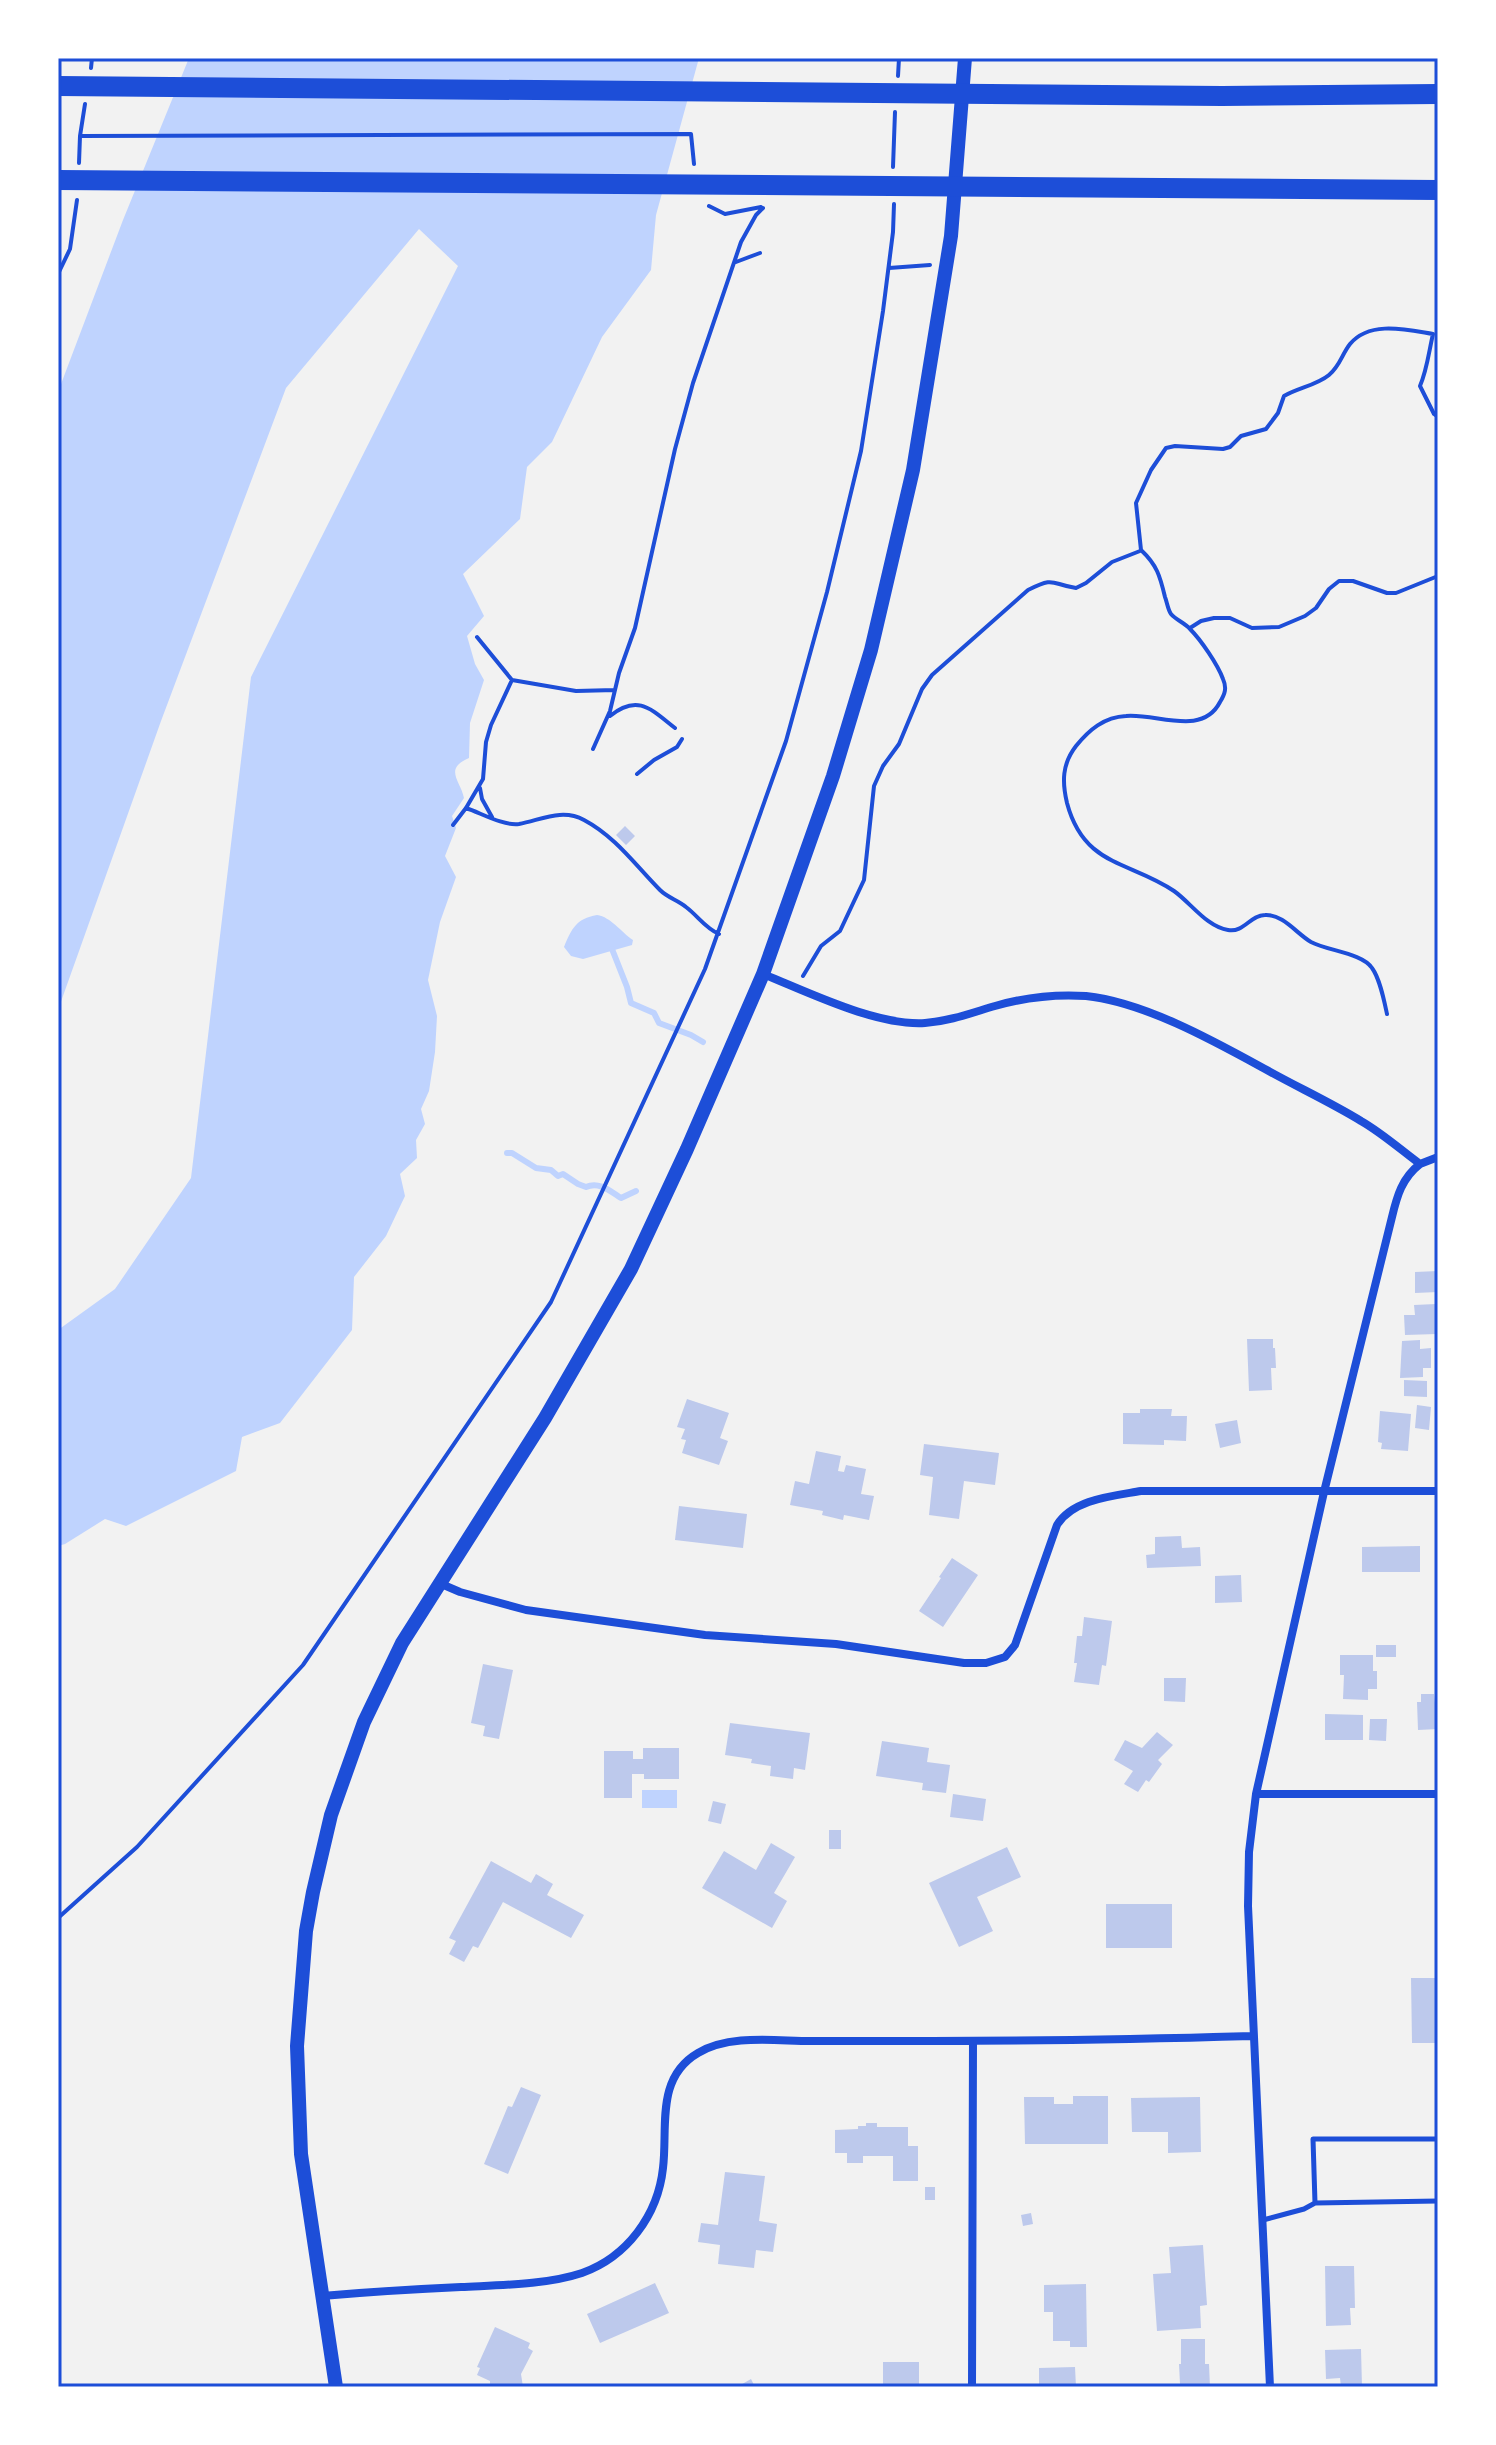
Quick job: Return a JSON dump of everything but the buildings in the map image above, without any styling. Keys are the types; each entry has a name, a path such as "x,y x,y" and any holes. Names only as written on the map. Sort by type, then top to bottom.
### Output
{"highway":[{"path":"58,86 1222,96 1438,94"},
{"path":"58,180 1438,190"}],"street":[{"path":"336,2387 301,2154 298,2076 299,2007 311,1905 331,1815 359,1735 395,1656 540,1426 631,1269 763,974 833,776 871,650 913,470 951,236 965,58"},
{"path":"763,974 796,989 882,1018 922,1023 961,1017 997,1005 1030,999 1065,996 1100,998 1160,1017 1217,1043 1362,1121 1420,1164"},
{"path":"1270,2387 1248,1868 1256,1794 1324,1492 1397,1196 1406,1177 1420,1164 1438,1157"},
{"path":"439,1583 526,1610 705,1635 836,1644 964,1663 986,1663 1005,1657 1015,1645 1057,1525 1063,1515 1081,1506 1105,1497 1141,1491 1438,1491"},
{"path":"1256,1794 1438,1794"},
{"path":"322,2296 515,2284 582,2273 605,2261 636,2235 654,2206 664,2167 665,2109 673,2078 688,2059 711,2047 752,2041 1253,2036"},
{"path":"972,2387 973,2041"}],"lane":[{"path":"1315,2203 1313,2139 1438,2139"},
{"path":"1262,2220 1315,2203 1438,2201"}],"path":[{"path":"897,87 899,58"},
{"path":"894,177 896,102"},
{"path":"79,165 80,136 691,134"},
{"path":"58,1918 137,1847 303,1665 551,1302 684,1018 719,934 786,741 831,578 861,451 889,268 894,192"},
{"path":"58,274 70,249 78,194"},
{"path":"593,749 606,721 635,628 687,405 741,242 756,215 766,206"},
{"path":"735,263 760,253"},
{"path":"889,268 934,265 946,268"},
{"path":"1387,1014 1372,968 1361,958 1310,942 1270,915 1261,915 1241,929 1231,931 1219,928 1174,891 1116,865 1090,846 1077,830 1063,789 1063,772 1071,753 1089,730 1106,721 1126,715 1195,722 1216,711 1225,693 1225,683 1190,628 1170,613 1153,560 1141,550 1136,503 1151,470 1166,448 1230,447 1241,436 1266,429 1278,413 1284,396 1333,373 1348,346 1355,339 1375,330 1404,328 1436,333 1420,386 1436,415"},
{"path":"796,989 821,946 840,931 864,880 874,786 883,766 899,744 914,705 932,675 1028,590 1043,582 1056,581 1076,588 1112,562 1141,550"},
{"path":"1190,628 1214,618 1230,618 1252,628 1279,627 1316,608 1329,589 1339,581 1353,581 1387,593 1396,593 1438,576"},
{"path":"477,637 512,680 563,689 615,690"},
{"path":"453,825 483,779 486,742 512,680"},
{"path":"606,721 617,710 631,704 655,711 675,728"},
{"path":"637,774 677,747 682,739"},
{"path":"479,786 492,817"},
{"path":"466,808 515,824 548,815 581,818 613,840 662,893 682,903 710,930 719,934"}],"water":[{"path":"189,58 699,58 656,215 651,270 602,337 552,442 527,467 520,519 463,574 484,616 467,636 475,664 484,680 470,723 469,758 461,762 455,771 464,798 452,816 456,828 445,856 456,877 440,922 428,980 437,1016 429,1091 421,1109 425,1124 416,1140 417,1158 400,1174 405,1196 386,1236 354,1277 352,1330 280,1423 242,1437 236,1471 126,1526 105,1519 58,1546 58,1330 115,1289 191,1178 251,677 458,266 419,229 286,388 161,721 58,1010 58,392"},
{"path":"597,915 633,940 632,945 583,959 571,956 564,947 572,930 584,919"},
{"path":"642,1790 677,1790 677,1808 642,1808"}],"waterway":[{"path":"612,949 631,1003 654,1013 659,1023 703,1042"},
{"path":"507,1153 536,1168 551,1170 558,1176 563,1174 586,1187 595,1185 604,1188 621,1198 636,1191"}]}
